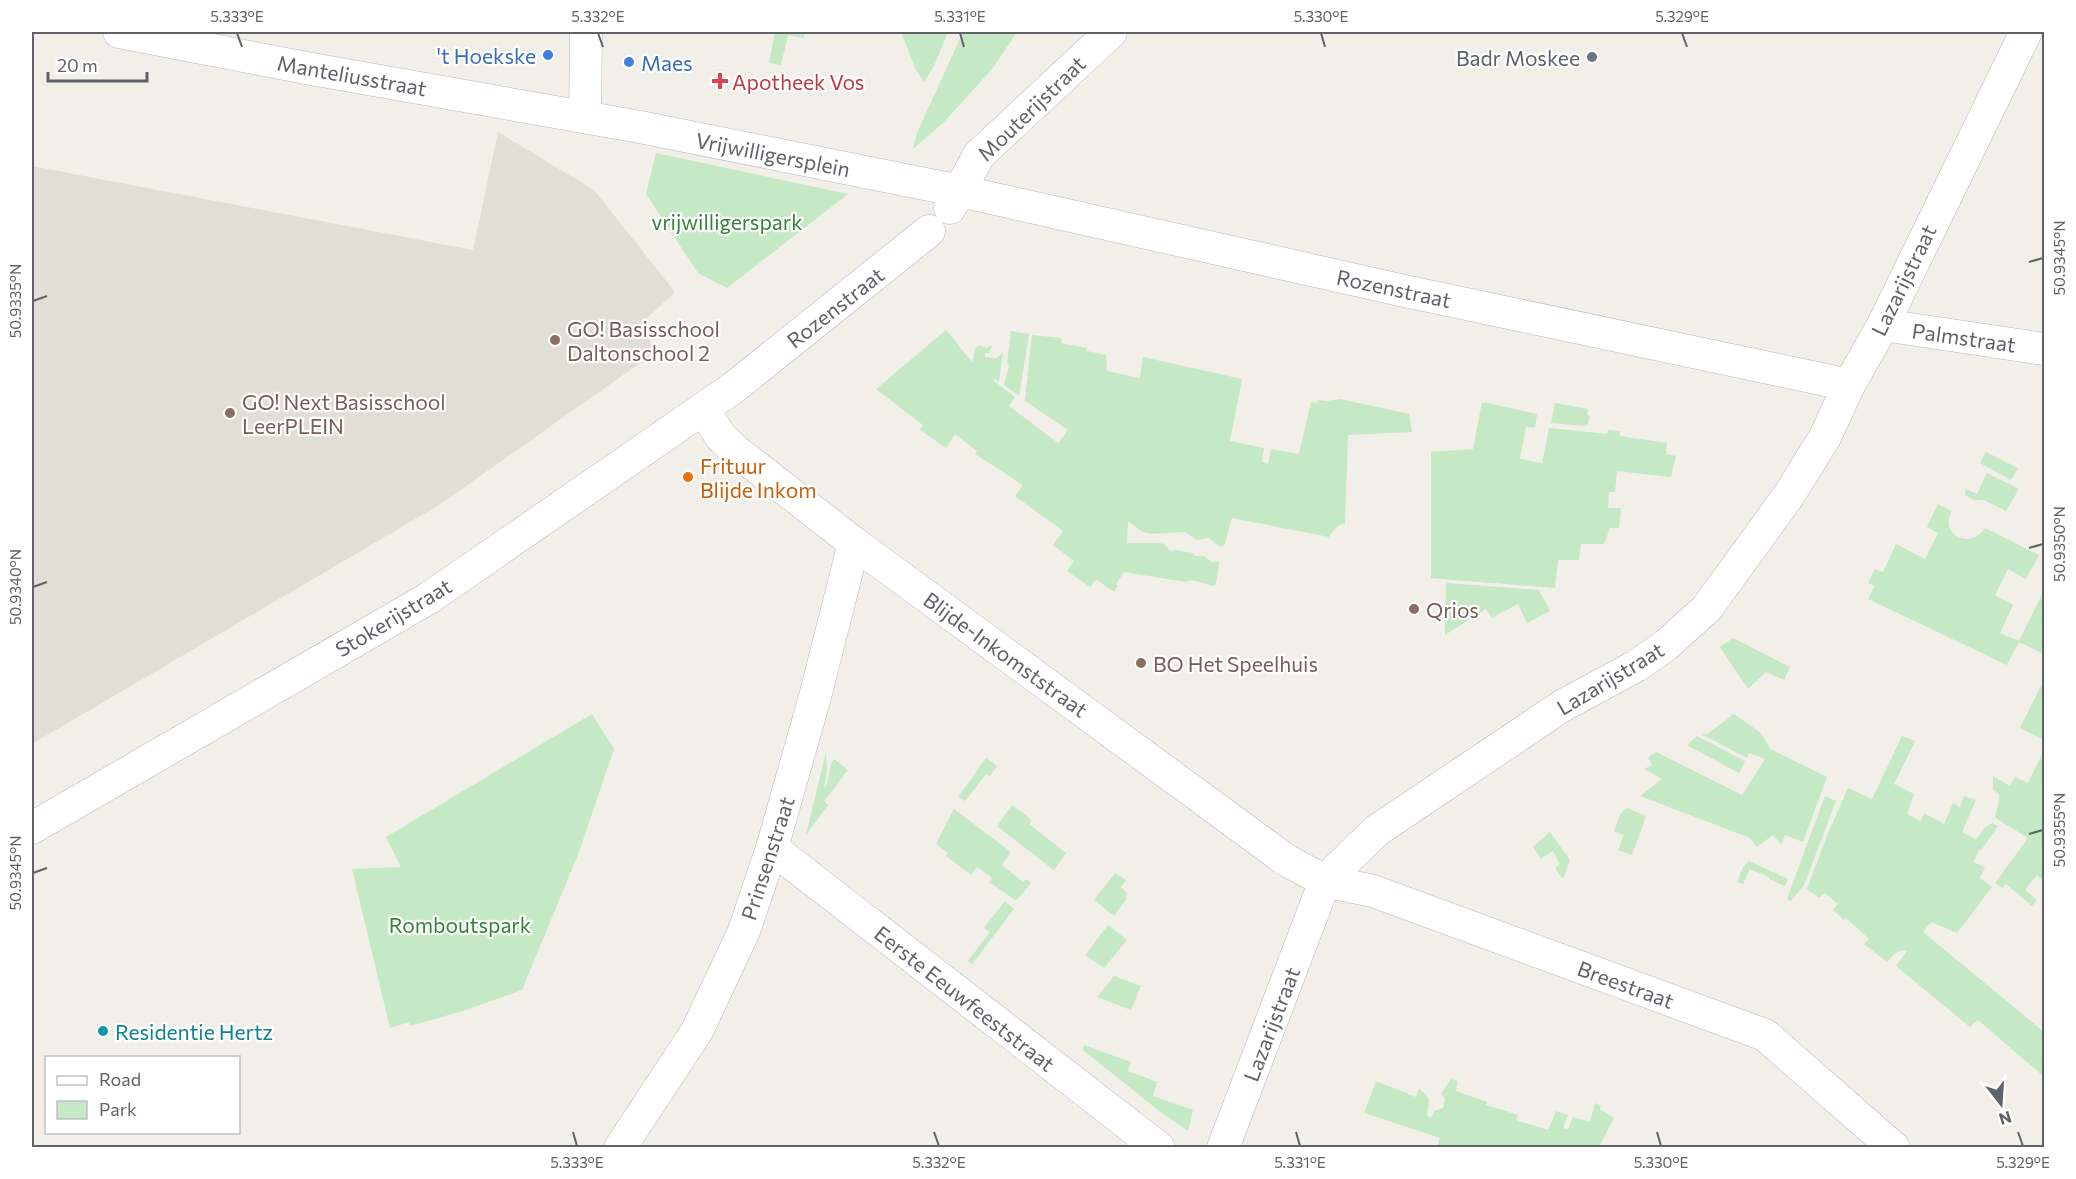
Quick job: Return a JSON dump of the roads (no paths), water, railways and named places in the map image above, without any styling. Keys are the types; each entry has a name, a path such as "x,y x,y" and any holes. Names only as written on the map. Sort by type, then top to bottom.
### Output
{"street":[{"name":"Manteliusstraat","path":"119,32 306,68 585,117"},
{"path":"585,117 586,32"},
{"name":"Mouterijstraat","path":"946,210 979,155 1110,32"},
{"name":"Lazarijstraat","path":"1223,1148 1325,880 1376,831 1562,706 1636,666 1665,646 1707,608 1789,495 1825,437 1849,385 1883,325 2026,32"},
{"name":"Vrijwilligersplein","path":"585,117 946,210"},
{"name":"Rozenstraat","path":"740,382 946,210 1400,290 1849,385"},
{"name":"Palmstraat","path":"1883,325 2044,349"},
{"name":"Stokerijstraat","path":"32,828 429,598 740,382"},
{"name":"Blijde-Inkomststraat","path":"703,409 721,437 736,451 855,543 1286,860 1325,880"},
{"name":"Prinsenstraat","path":"620,1148 697,1031 744,931 772,848 815,698 855,543"},
{"name":"Eerste Eeuwfeeststraat","path":"772,848 1160,1148"},
{"name":"Breestraat","path":"1325,880 1373,891 1765,1035 1894,1148"}],"place":[{"name":"'t Hoekske","path":"548,55"},
{"name":"Badr Moskee","path":"1592,57"},
{"name":"Maes","path":"629,62"},
{"name":"Apotheek Vos","path":"720,81"},
{"name":"GO! Basisschool Daltonschool 2","path":"555,340"},
{"name":"GO! Next Basisschool LeerPLEIN","path":"230,413"},
{"name":"Frituur Blijde Inkom","path":"688,477"},
{"name":"Qrios","path":"1414,609"},
{"name":"BO Het Speelhuis","path":"1141,663"},
{"name":"Residentie Hertz","path":"103,1031"}],"park label":[{"name":"vrijwilligerspark","path":"727,221"},
{"name":"Romboutspark","path":"460,924"}]}
